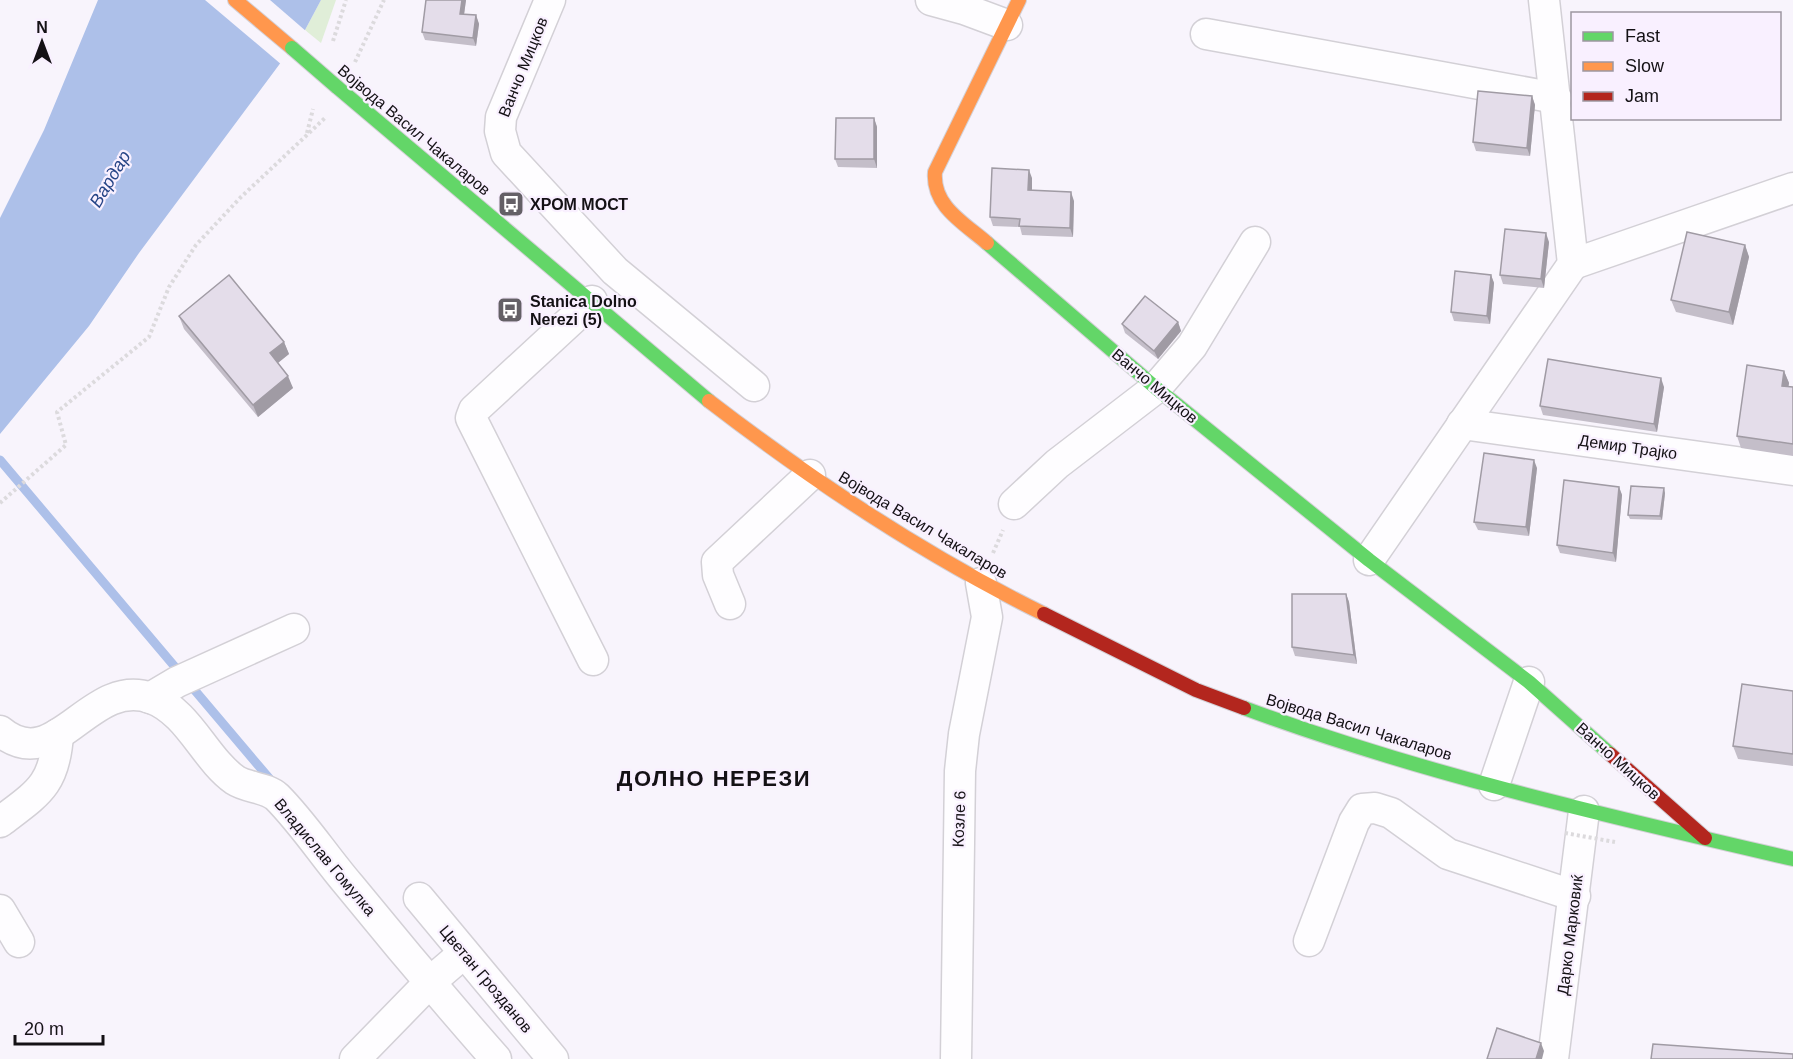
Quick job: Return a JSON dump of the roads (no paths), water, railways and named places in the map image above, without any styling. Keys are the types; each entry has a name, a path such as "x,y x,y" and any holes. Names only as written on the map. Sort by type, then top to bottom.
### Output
{"street":[{"name":"Војвода Васил Чакаларов","path":"235,0 710,402 810,475 981,583 1196,690 1382,755 1494,785 1574,822 1706,839 1793,859"},
{"name":"Ванчо Мицков","path":"550,0 501,117 500,131 506,153 615,272 754,386"},
{"name":"Ванчо Мицков","path":"931,0 964,9 1013,12 940,160 934,179 937,195 943,206 1156,388 1369,560 1529,682 1706,839"},
{"path":"1544,0 1573,264"},
{"path":"1206,33 1556,99"},
{"path":"1369,560 1573,264 1793,188"},
{"path":"1014,504 1057,464 1156,388 1192,346 1255,242"},
{"path":"592,301 477,408 471,418 593,660"},
{"name":"Демир Трајко","path":"1462,424 1793,470"},
{"path":"730,604 718,575 717,562 810,475"},
{"name":"Козле 6","path":"956,1059 960,771 964,734 987,617 981,583"},
{"path":"0,731 10,740 24,745 39,745 87,712 121,698 136,696 150,698 189,677 294,629"},
{"path":"1494,785 1529,682"},
{"name":"Владислав Гомулка","path":"150,698 171,708 235,780 275,795 429,983 496,1059"},
{"path":"0,822 43,789 56,760 58,734"},
{"path":"1309,941 1354,822 1362,809 1375,808 1391,813 1448,854 1575,896"},
{"name":"Дарко Марковиќ","path":"1553,1059 1575,896 1574,822"},
{"name":"Цветан Грозданов","path":"419,898 553,1059"},
{"path":"0,910 20,942"},
{"path":"355,1059 429,983 464,952"}],"water":[{"name":"Вардар","path":"98,0 321,0 305,30 139,253 89,326 0,434 0,218 44,130"}],"waterway":[{"path":"0,460 274,784"}],"place":[{"name":"ХРОМ МОСТ","path":"511,204"},
{"name":"Stanica Dolno Nerezi (5)","path":"510,310"}],"district":[{"name":"ДОЛНО НЕРЕЗИ","path":"714,778"}]}
